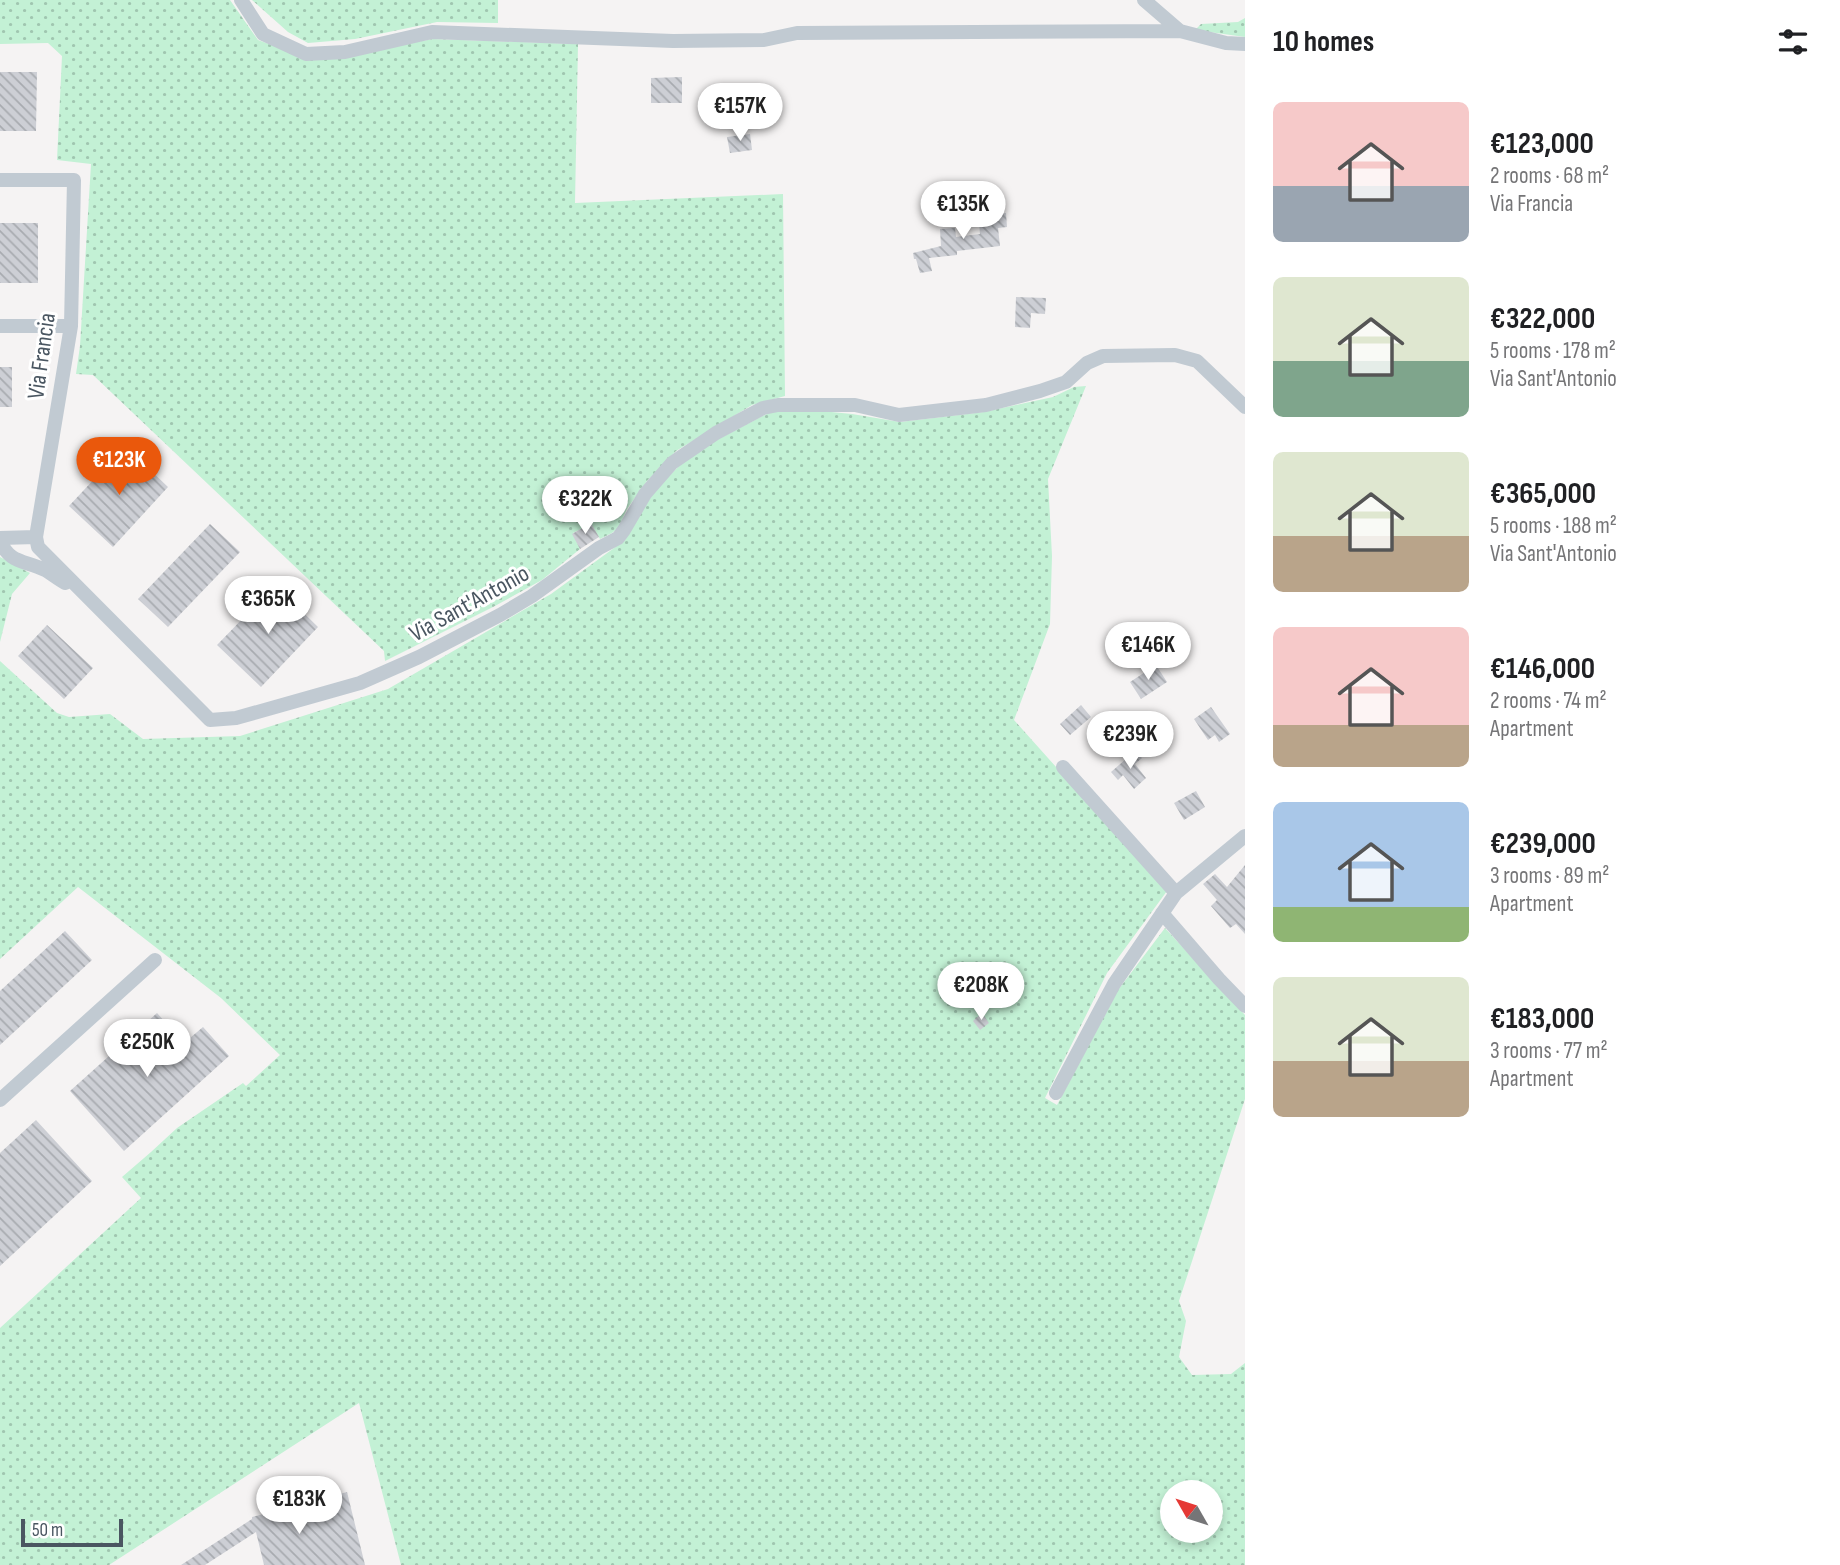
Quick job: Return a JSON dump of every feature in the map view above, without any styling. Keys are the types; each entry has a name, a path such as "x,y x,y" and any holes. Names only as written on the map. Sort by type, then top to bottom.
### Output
{"street":[{"path":"241,0 263,34 306,54 345,52 432,32 673,41 764,40 797,33 1180,32 1226,43 1245,44"},
{"path":"1144,0 1180,32"},
{"name":"Via Francia","path":"0,180 74,180 71,326 37,542"},
{"path":"0,326 71,326"},
{"name":"Via Sant'Antonio","path":"83,595 210,720 236,718 360,683 419,657 500,615 618,538 645,495 672,463 716,433 763,408 778,405 855,405 899,415 986,405 1066,382 1087,363 1103,356 1175,355 1197,362 1245,407"},
{"path":"0,539 37,542 83,595 44,570 9,556 0,539"},
{"path":"27,564 37,542"},
{"path":"1063,767 1176,893"},
{"path":"1056,1093 1114,984 1176,893 1245,836"},
{"path":"1162,913 1245,1006"},
{"path":"0,1100 155,960"}],"green space":[{"path":"0,0 230,0 258,40 314,60 433,39 578,44 575,203 783,194 785,396 752,405 676,451 647,481 627,509 619,527 600,539 591,524 573,533 580,549 542,580 385,661 384,651 93,375 76,374 91,164 57,160 62,56 48,43 0,44"},
{"path":"252,0 498,0 498,23 437,22 355,39 308,43 288,32"},
{"path":"1245,18 1245,37 1195,30 1201,24 1238,22"},
{"path":"1086,386 1048,479 1052,556 1050,624 1014,720 1167,891 1107,973 1045,1098 1057,1105 1118,990 1165,928 1245,1015 1245,1099 1179,1301 1186,1321 1179,1357 1192,1375 1231,1374 1245,1363 1245,1565 401,1565 359,1403 109,1565 0,1565 0,1328 141,1198 122,1177 177,1128 243,1083 246,1086 280,1055 221,998 78,887 0,959 0,661 57,713 69,717 110,714 143,739 240,736 388,689 551,594 625,540 655,490 692,453 780,407 900,422 984,412 1053,397 1074,387"},
{"path":"0,557 30,573 12,594 0,642"}],"building":[{"path":"0,72 37,72 36,131 0,131"},
{"path":"682,77 682,103 651,103 651,78"},
{"path":"750,134 752,150 730,153 727,137"},
{"path":"1006,213 1007,227 998,228 1000,246 957,251 957,255 929,258 932,271 920,273 913,253 941,246 940,229 955,228 956,237 980,234 979,222 989,221 988,214"},
{"path":"0,223 38,223 38,283 0,283"},
{"path":"1016,297 1046,298 1045,314 1031,313 1030,328 1015,327"},
{"path":"0,367 12,367 12,407 0,407"},
{"path":"125,446 168,487 113,547 69,506"},
{"path":"591,523 599,537 580,549 572,534"},
{"path":"210,524 240,552 168,627 138,599"},
{"path":"275,585 318,627 261,687 217,645"},
{"path":"47,625 93,668 64,699 18,656"},
{"path":"1156,665 1167,682 1141,699 1130,682"},
{"path":"1081,705 1091,717 1070,735 1060,724"},
{"path":"1211,707 1230,734 1219,742 1215,735 1208,740 1194,719"},
{"path":"1135,751 1142,758 1135,764 1146,778 1134,789 1123,775 1118,780 1111,772"},
{"path":"1196,791 1205,807 1184,820 1174,803"},
{"path":"1245,865 1245,934 1236,924 1230,928 1211,906 1217,900 1203,884 1215,874 1227,887"},
{"path":"65,931 92,960 0,1045 0,991"},
{"path":"157,1013 184,1043 203,1027 229,1056 124,1151 70,1091"},
{"path":"982,1013 989,1023 980,1030 973,1021"},
{"path":"36,1120 92,1181 0,1266 0,1153"},
{"path":"347,1492 365,1565 264,1565 256,1532 205,1565 181,1565 252,1517"}]}
